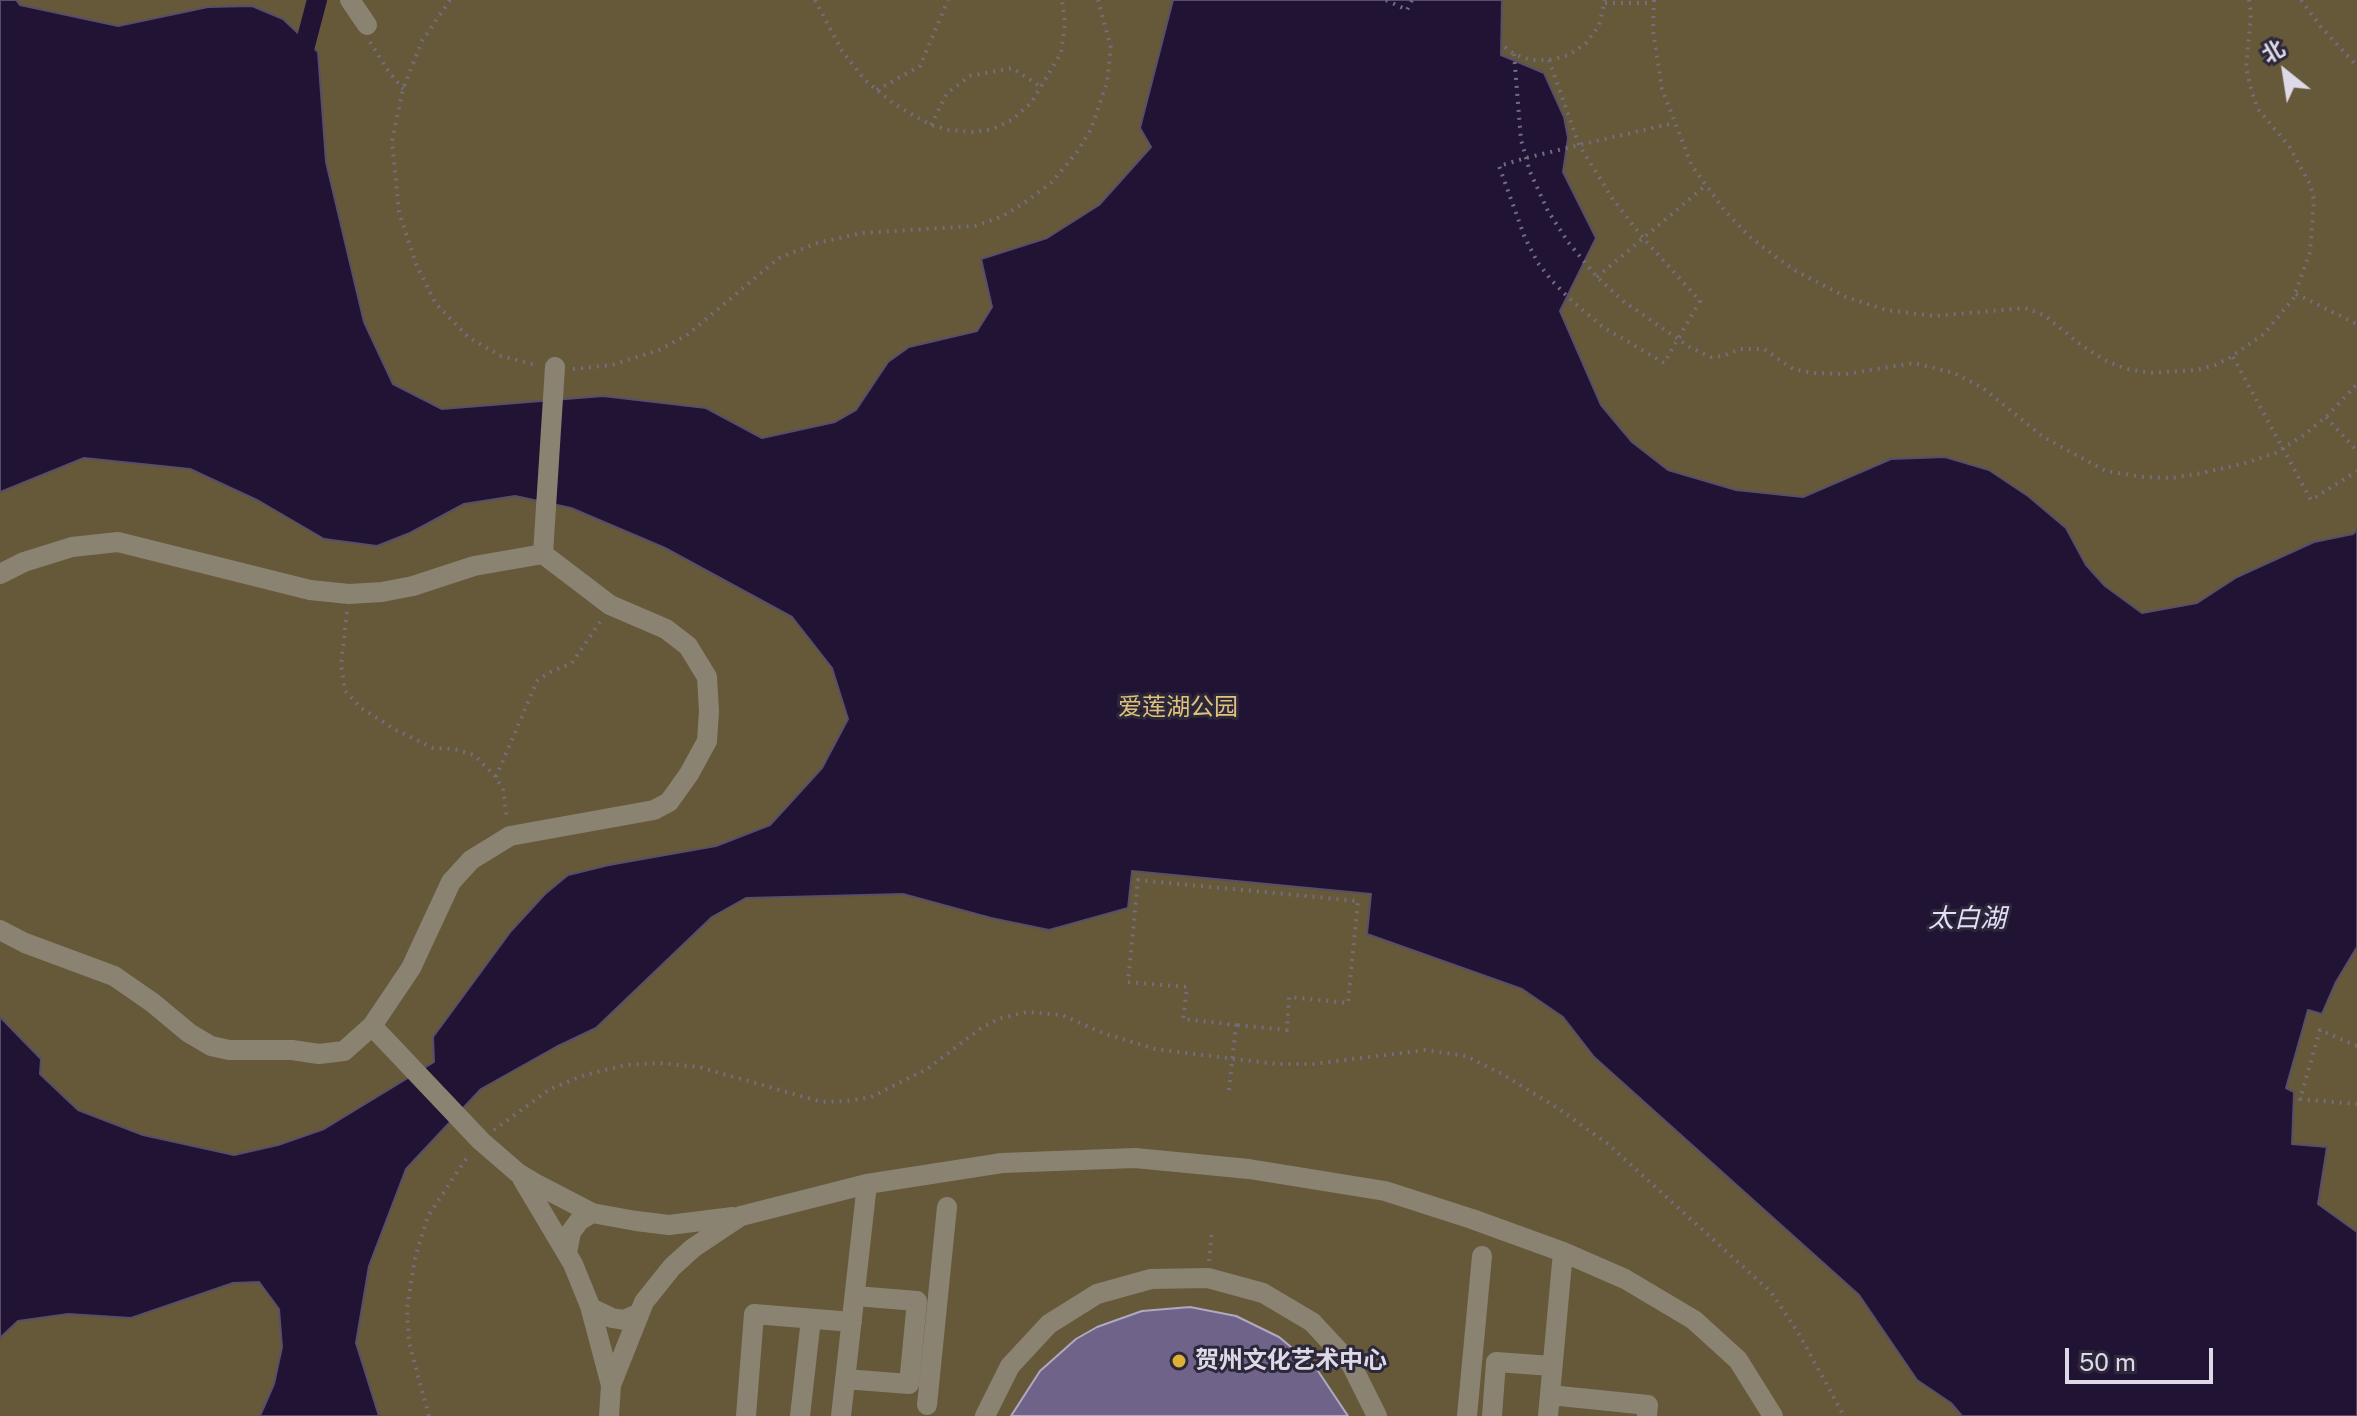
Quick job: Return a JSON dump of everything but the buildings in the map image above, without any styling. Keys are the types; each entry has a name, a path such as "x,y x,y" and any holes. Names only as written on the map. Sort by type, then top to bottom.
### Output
{"street":[{"path":"350,0 367,25"},
{"path":"543,554 555,367"},
{"path":"0,574 24,562 72,547 118,542 310,590 349,594 413,586 474,566 543,554 610,605 666,629 688,646 707,677 709,711 707,741 669,802 654,810 510,836 471,860 451,882 411,968 372,1026 344,1051 319,1054 220,1048 189,1033 114,976 25,943 0,930"},
{"path":"372,1026 481,1141 518,1173 592,1213 657,1224 698,1223 741,1216 867,1184 1002,1163 1135,1158 1205,1163 1301,1176 1385,1191 1563,1252 1625,1279 1694,1320 1738,1360 1773,1416"},
{"path":"518,1173 567,1253 591,1308 611,1385"},
{"path":"841,1416 867,1184"},
{"path":"927,1405 947,1207"},
{"path":"567,1253 571,1232 579,1221 592,1213"},
{"path":"609,1416 611,1385 644,1302 672,1267 693,1248 741,1216"},
{"path":"657,1224 670,1234 673,1241 672,1267"},
{"path":"1563,1252 1549,1406 1594,1408 1648,1405 1647,1416"},
{"path":"1467,1416 1482,1256"},
{"path":"985,1416 1010,1366 1049,1324 1097,1294 1151,1279 1208,1278 1263,1293 1312,1322 1351,1364 1377,1416"},
{"path":"845,1379 909,1384 917,1301 855,1296"},
{"path":"591,1308 624,1320 638,1314"},
{"path":"746,1416 754,1314 852,1322"},
{"path":"800,1416 811,1319"},
{"path":"1492,1416 1496,1362 1552,1366"}],"path":[{"path":"450,0 422,41 403,89 392,141 399,212 416,264 436,304 468,337 501,356 580,370 659,350 687,335 779,258 817,243 862,233 975,226 1003,216 1027,201 1052,182 1091,129 1107,82 1111,48 1098,0"},
{"path":"815,0 842,51 865,80 894,104 931,125 959,131 993,129 1031,103 1061,53 1065,24 1062,0"},
{"path":"877,90 920,66 948,0"},
{"path":"1386,0 1407,10 1412,0"},
{"path":"1505,47 1530,60 1549,60 1569,55 1586,43 1599,26 1605,1 1654,2 1657,66 1674,123 1692,166 1749,236 1776,257 1821,285 1859,301 1907,314 1934,316 2025,308 2044,315 2108,362 2150,373 2197,370 2232,356 2264,334 2296,294 2310,252 2314,200 2304,169 2258,109 2252,93 2246,67 2251,13 2249,0"},
{"path":"2301,0 2357,66"},
{"path":"367,25 375,53 403,89"},
{"path":"1514,54 1521,140 1530,172 1548,211 1568,242 1597,277 1623,301 1678,339 1711,357 1740,349 1764,349 1793,369 1812,373 1846,374 1914,363 1954,373 1983,388 2042,436 2106,471 2143,477 2172,478 2242,464 2283,448 2326,417 2357,385"},
{"path":"1549,60 1579,145 1612,198 1643,238 1700,301 1664,363 1603,327 1552,281 1525,238 1499,166 1526,158 1579,145 1674,123"},
{"path":"931,125 947,93 970,76 1012,68 1041,87"},
{"path":"1597,277 1705,185"},
{"path":"2296,294 2357,324"},
{"path":"2232,356 2311,500 2357,471"},
{"path":"2326,417 2357,451"},
{"path":"349,594 341,664 345,691 361,708 396,730 433,748 454,749 474,755 496,777 503,790 510,836"},
{"path":"496,777 537,681 572,663 590,640 610,605"},
{"path":"1138,880 1358,901 1348,1003 1289,997 1287,1030 1236,1025 1183,1019 1187,987 1128,982 1138,880"},
{"path":"429,1416 409,1343 407,1308 415,1258 428,1216 481,1141 550,1089 585,1075 625,1065 660,1063 699,1067 822,1102 847,1101 871,1097 927,1069 998,1019 1027,1012 1062,1015 1103,1033 1155,1049 1276,1064 1313,1064 1425,1050 1466,1056 1559,1109 1608,1144 1771,1292 1799,1334 1844,1416"},
{"path":"1229,1090 1236,1025"},
{"path":"2357,1046 2320,1030 2300,1099 2357,1104"},
{"path":"1208,1278 1212,1231"}],"green space":[{"name":"爱莲湖公园","path":"0,0 2357,0 2357,1416 0,1416"}],"water":[{"name":"太白湖","path":"0,0 16,0 20,5 118,26 208,7 252,6 283,19 318,52 326,162 364,322 393,384 442,409 603,396 706,408 762,438 835,422 856,410 888,362 909,347 977,331 992,307 981,259 1047,238 1099,205 1151,147 1140,128 1173,0 1502,0 1501,55 1544,73 1564,117 1568,138 1563,172 1596,238 1560,311 1601,405 1632,442 1668,470 1736,490 1803,497 1891,459 1945,457 1989,470 2028,496 2066,528 2086,565 2105,586 2142,613 2197,603 2237,577 2314,542 2353,534 2357,530 2357,947 2336,982 2322,1014 2308,1010 2286,1088 2294,1092 2292,1144 2327,1147 2318,1204 2357,1232 2357,1416 1962,1416 1951,1403 1917,1380 1859,1295 1594,1057 1563,1017 1522,989 1367,934 1371,894 1132,871 1128,908 1049,930 903,894 746,898 712,917 596,1028 481,1089 406,1169 369,1266 356,1343 379,1416 260,1416 274,1384 282,1347 279,1309 259,1282 233,1283 131,1318 68,1314 18,1321 0,1338 0,1017 41,1059 40,1074 78,1110 143,1135 234,1155 278,1145 324,1129 434,1062 433,1037 511,931 545,894 568,875 716,846 770,825 822,768 848,719 832,668 792,617 665,548 571,508 515,496 464,504 410,533 377,546 324,539 259,501 190,469 84,458 0,492"}],"waterway":[{"path":"303,53 317,0"}],"place":[{"name":"贺州文化艺术中心","path":"1179,1361"}]}
